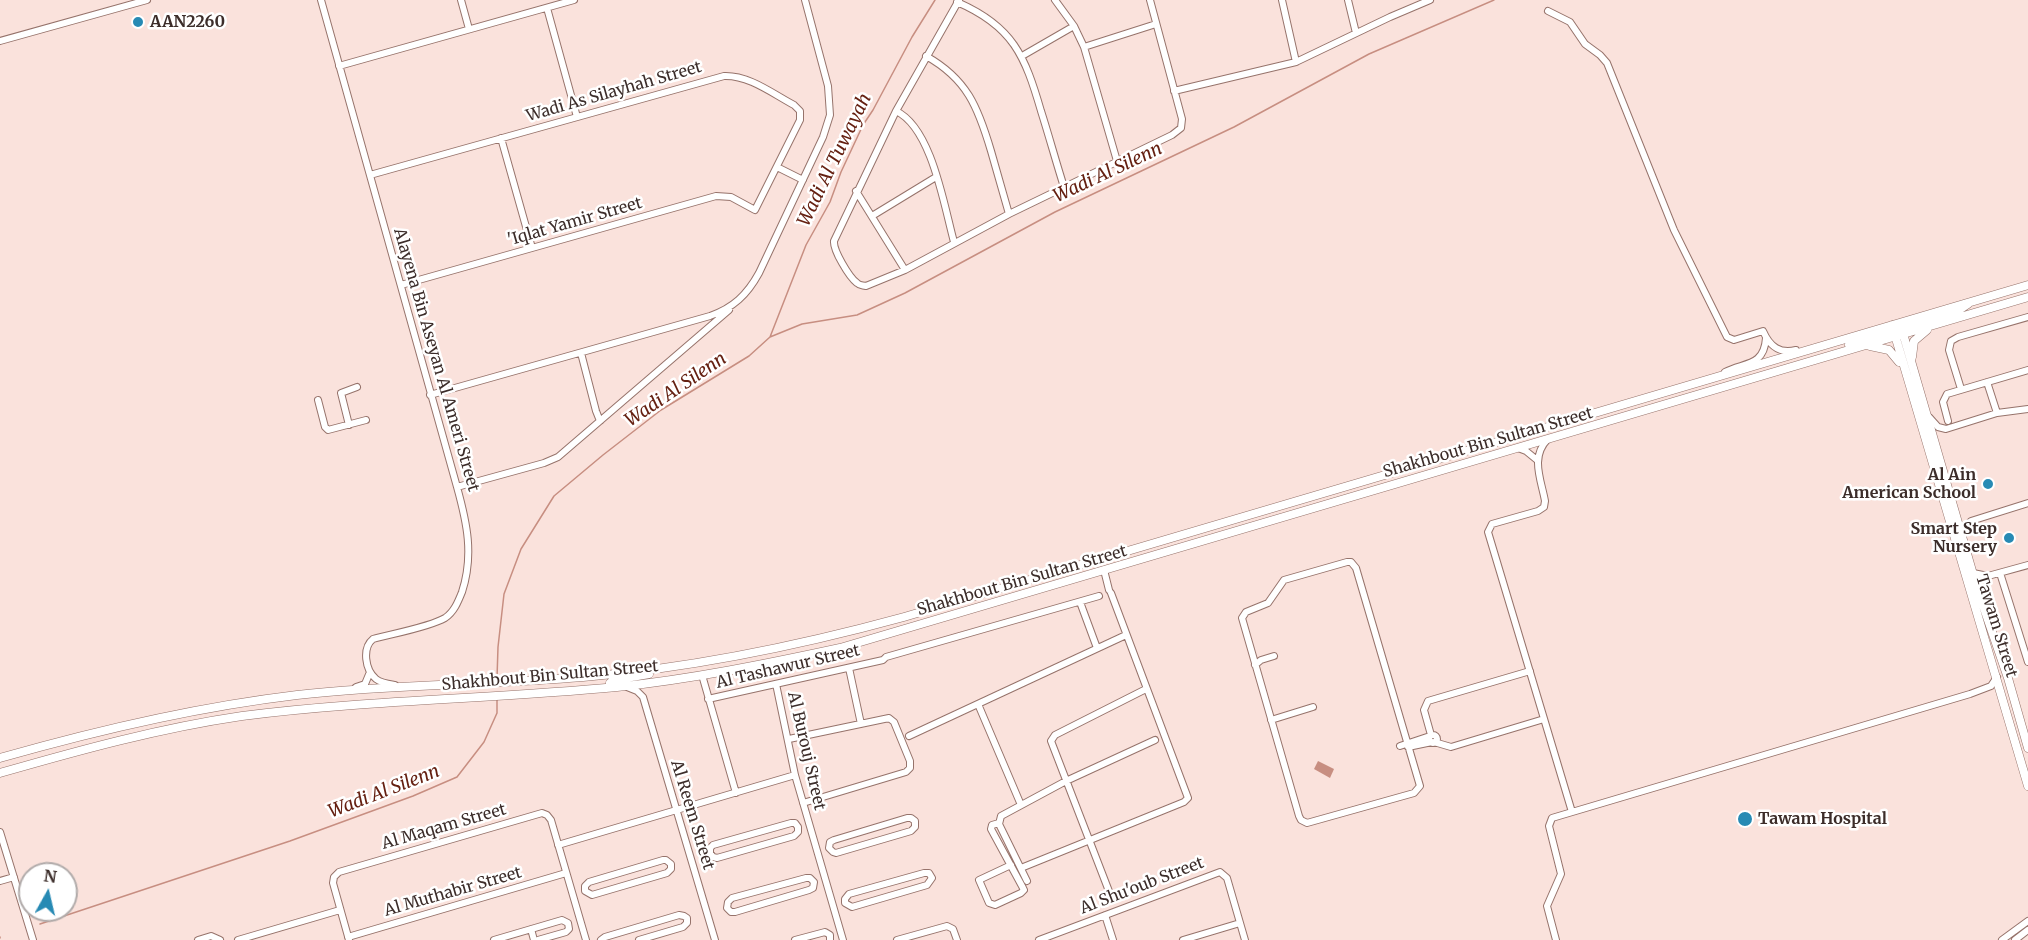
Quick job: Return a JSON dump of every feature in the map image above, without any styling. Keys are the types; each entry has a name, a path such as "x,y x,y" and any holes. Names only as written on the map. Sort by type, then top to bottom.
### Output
{"main road":[{"name":"Shakhbout Bin Sultan Street","path":"0,773 145,734 239,717 324,706 616,687 768,664 840,648 1864,346 1968,303 2028,285"},
{"name":"Shakhbout Bin Sultan Street","path":"0,758 112,728 180,713 258,700 408,686 529,681 661,669 765,651 865,627 1824,345 1938,324 2028,297"},
{"path":"1909,372 1914,342 1920,335 1938,324"},
{"path":"1898,330 1900,352 1901,349 1905,351 1909,372"},
{"path":"1898,330 1909,372"},
{"path":"1826,357 1838,348 1898,330"},
{"path":"1864,346 1889,350 1909,372"},
{"name":"Tawam Street","path":"1909,372 1925,411 1977,588 2008,678 2028,748"},
{"name":"Tawam Street","path":"1909,372 2028,786"},
{"path":"616,687 611,685 612,680 643,676 661,669"}],"street":[{"path":"0,41 112,6 147,0"},
{"name":"Alayena Bin Aseyan Al Ameri Street","path":"321,0 468,530 469,550 466,579 456,606 441,620 370,641 365,651 370,672"},
{"path":"461,0 469,29"},
{"path":"339,66 574,0"},
{"path":"457,487 550,461 563,453 746,294 755,281 803,180 826,129 831,108 828,86 805,0"},
{"path":"1055,0 1074,26 1084,47 1117,161"},
{"path":"1064,187 1031,75 1022,56 1013,42 995,23 958,1 896,111 856,191 834,241 836,252 854,280 859,285 866,286 905,270 1009,214 1172,135 1181,128 1182,119 1150,0"},
{"path":"1282,0 1296,62"},
{"path":"1348,0 1356,33"},
{"path":"1174,91 1296,62 1430,0"},
{"path":"547,8 577,117"},
{"path":"1548,11 1570,22 1585,44 1600,55 1606,63 1674,230 1727,337 1734,340 1763,332 1774,347 1785,352 1824,345"},
{"path":"1084,47 1156,24"},
{"path":"1022,56 1074,26"},
{"path":"926,56 952,74 972,99 982,123 1009,214"},
{"name":"Wadi As Silayhah Street","path":"370,175 730,75 741,77 794,105 800,111 800,120 755,210"},
{"path":"896,111 908,119 919,133 928,152 954,243"},
{"path":"501,138 532,248"},
{"path":"777,167 803,180"},
{"path":"872,216 936,177"},
{"path":"856,191 905,270"},
{"name":"'Iqlat Yamir Street","path":"401,285 716,196 731,197 755,210"},
{"path":"430,395 695,321 719,313 735,303"},
{"path":"1961,390 1949,350 1951,341 2028,317"},
{"path":"695,321 699,335"},
{"path":"1718,376 1729,369 1751,363 1759,358 1766,338"},
{"path":"581,353 600,421"},
{"path":"1948,421 1943,399 1947,394 2028,370"},
{"path":"1987,382 1997,413"},
{"path":"349,425 340,394 342,391 357,387"},
{"path":"318,400 326,429 332,431 366,420"},
{"path":"1925,411 1938,427 1946,429 1997,413 2028,408"},
{"path":"596,411 608,414"},
{"path":"1548,439 1540,449 1537,460 1545,501 1544,507 1538,511 1492,524 1488,530 1572,812"},
{"path":"1518,448 1537,460"},
{"path":"1960,532 1974,519 2028,503"},
{"path":"1956,518 1974,519"},
{"path":"1351,562 1356,568 1419,783 1417,791 1307,823 1301,820 1255,665 1242,620 1244,614 1265,605 1284,580 1351,562"},
{"path":"1973,573 1988,576 2028,565"},
{"path":"1021,868 1184,802 1188,798 1126,635 1104,570"},
{"path":"2000,573 2027,657"},
{"path":"1977,588 1988,576"},
{"name":"Al Tashawur Street","path":"708,699 883,660 886,657 1099,596"},
{"path":"1080,602 1097,648"},
{"path":"909,736 1126,635"},
{"path":"1255,665 1274,656"},
{"path":"849,668 861,724"},
{"path":"343,691 365,684 370,672 380,681 408,686"},
{"path":"1530,672 1431,699 1426,703 1424,710 1433,737 1443,745 1451,747 1544,719"},
{"path":"702,675 736,793"},
{"path":"1556,940 1547,906 1560,879 1561,871 1549,824 1552,818 1970,694 1991,686 1997,677"},
{"path":"616,687 634,689 643,697 649,685 657,682"},
{"name":"Al Burouj Street","path":"776,684 795,775 842,937 830,938 825,932 795,940"},
{"path":"1112,898 1051,743 1053,736 1146,689"},
{"path":"1970,694 1990,690 2002,694"},
{"name":"Al Reem Street","path":"643,697 715,940"},
{"path":"978,704 1021,805"},
{"path":"1271,720 1313,707"},
{"path":"789,740 886,718 893,720 910,761 909,769 895,775 803,803"},
{"path":"1401,747 1433,737"},
{"path":"1027,881 999,822 1001,816 1066,781 1155,740"},
{"path":"558,845 795,775"},
{"name":"Al Maqam Street","path":"348,939 333,883 334,877 339,872 539,813 546,814 550,818 586,940"},
{"path":"909,818 916,823 911,831 836,853 829,848 832,840 863,831 909,818"},
{"path":"999,822 992,825 991,829 1011,865 1023,888 1023,892 997,904 989,903 978,880 1011,865"},
{"name":"Al Burouj Street","path":"791,823 795,823 798,827 795,835 717,858 710,853 713,845 791,823"},
{"name":"Al Burouj Street","path":"798,827 809,824"},
{"path":"863,831 867,844"},
{"path":"0,832 33,940"},
{"path":"760,832 763,844"},
{"path":"817,851 829,848"},
{"path":"664,860 670,862 672,866 667,873 592,895 585,891 587,883 664,860"},
{"path":"925,872 932,878 927,885 852,908 845,903 848,895 925,872"},
{"name":"Al Shu'oub Street","path":"1039,940 1220,872 1227,878 1245,940"},
{"name":"Al Muthabir Street","path":"348,939 566,873"},
{"path":"619,873 623,886"},
{"path":"0,881 14,877"},
{"path":"807,878 814,882 811,890 735,912 727,908 730,899 807,878"},
{"path":"814,882 825,879"},
{"path":"880,885 884,898"},
{"path":"776,886 780,899"},
{"path":"572,894 585,891"},
{"path":"834,906 845,903"},
{"path":"238,940 340,910"},
{"path":"601,940 605,937 635,928 681,915 687,920 683,927 638,940 635,928"},
{"path":"1105,915 1113,940"},
{"path":"494,940 562,920 567,921 569,925"},
{"path":"531,929 536,940 566,932 569,925 580,921"},
{"path":"2002,940 2028,921"},
{"path":"1183,940 1240,923"},
{"path":"897,940 947,926 953,929 957,940"},
{"path":"2015,940 2028,930"},
{"path":"198,940 211,936 220,940"}],"shaded area":[{"path":"1318,761 1334,769 1330,778 1314,769"}],"waterway":[{"name":"Wadi Al Tuwayah","path":"770,337 806,245 830,202 863,125 935,0"},
{"name":"Wadi Al Silenn","path":"497,678 504,594 521,549 554,496 661,410 749,356 770,337 802,324 857,315 905,293 1055,212 1234,127 1369,54 1494,0"},
{"name":"Wadi Al Silenn","path":"40,924 290,841 413,796 457,777 484,742 497,713 497,698"}],"place":[{"name":"AAN2260","path":"138,22"},
{"name":"Al Ain American School","path":"1988,484"},
{"name":"Smart Step Nursery","path":"2009,538"},
{"name":"Tawam Hospital","path":"1745,819"}]}
